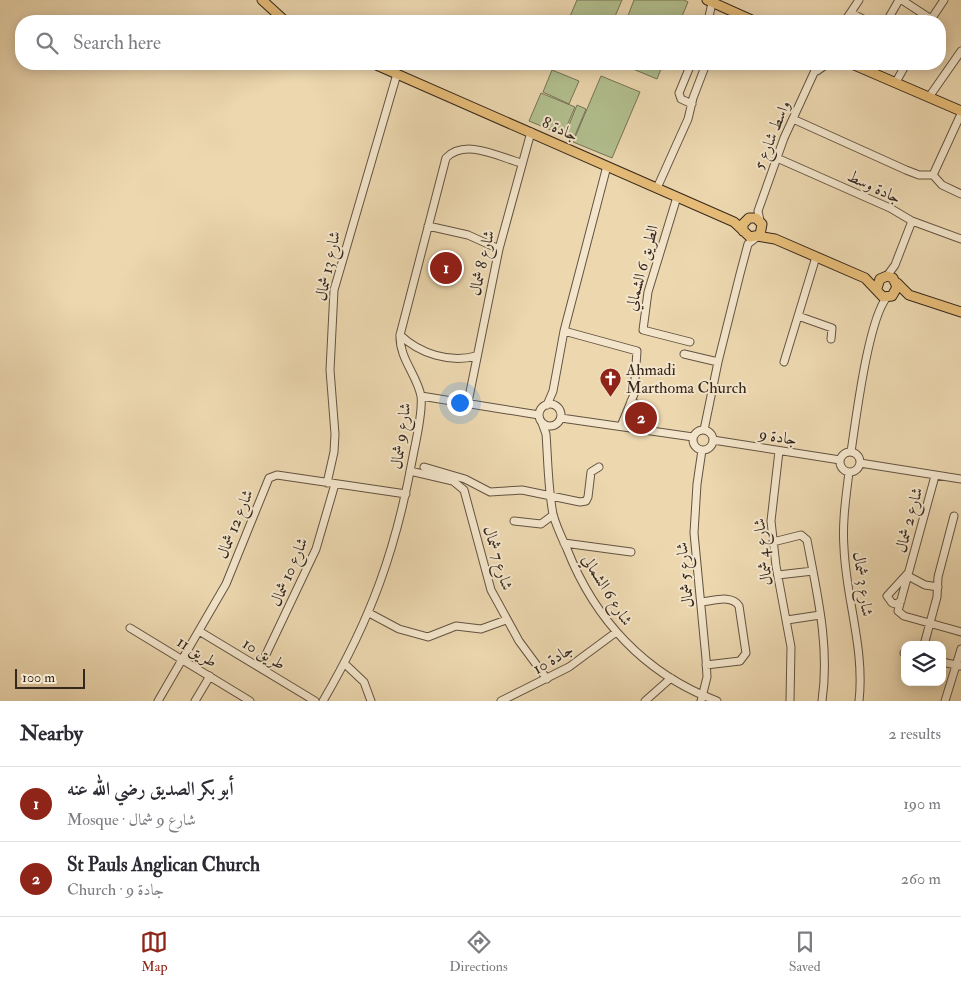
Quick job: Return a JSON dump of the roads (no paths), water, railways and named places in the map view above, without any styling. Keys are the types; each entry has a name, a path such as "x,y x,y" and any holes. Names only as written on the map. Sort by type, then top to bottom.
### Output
{"main road":[{"path":"262,0 279,15"},
{"path":"270,0 281,15"},
{"path":"709,1 740,15"},
{"name":"جادة 8","path":"388,70 734,222 743,232"},
{"path":"867,70 961,113"},
{"path":"747,219 743,232 750,237 757,236 775,239 865,278 884,294 909,295 961,312"},
{"path":"734,222 747,219 761,223 775,239"},
{"path":"757,236 762,232 761,223"},
{"path":"865,278 890,280 909,295"},
{"path":"884,294 877,283 890,280"},
{"path":"884,294 897,290 890,280"}],"street":[{"path":"849,15 859,0"},
{"path":"891,15 900,0 922,15"},
{"path":"934,15 944,0"},
{"path":"709,1 710,15"},
{"path":"851,12 856,15"},
{"path":"929,97 960,53"},
{"path":"689,70 679,93 681,99 692,104"},
{"path":"657,188 688,119 704,70"},
{"name":"واسط شارع 5","path":"758,211 793,119 816,70"},
{"path":"896,82 903,70"},
{"name":"شارع 13 شمال","path":"331,484 336,434 330,370 334,290 362,189 393,90 400,75"},
{"path":"933,175 961,113"},
{"name":"جادة وسط","path":"793,119 912,172 933,175 942,185 961,194"},
{"name":"شارع 8 شمال","path":"468,402 498,249 531,132"},
{"name":"شارع 9 شمال","path":"323,701 345,664 369,613 393,547 406,494 421,396 402,349 400,336 446,158 454,151 464,148 521,163"},
{"name":"جادة وسط","path":"777,158 890,208 912,221 961,238"},
{"path":"561,418 553,426 542,423 539,415 541,408 547,404 554,387 564,331 609,167"},
{"name":"الطريق 6 الشمالي","path":"677,196 648,292 643,330 690,342"},
{"path":"747,219 758,211 761,223"},
{"path":"890,280 912,221"},
{"path":"428,226 468,236 498,249"},
{"path":"743,232 748,244"},
{"path":"704,430 718,362 748,244 757,236"},
{"path":"784,362 816,257"},
{"path":"851,452 865,372 884,294"},
{"path":"798,316 832,328 831,339"},
{"path":"564,331 637,351 635,379 637,387 621,426"},
{"path":"400,336 410,345 444,358 466,359 476,356"},
{"path":"684,354 718,362"},
{"path":"554,387 561,418"},
{"path":"421,396 468,402 539,415"},
{"path":"631,401 646,408 643,430"},
{"path":"547,404 558,407"},
{"path":"561,418 693,437"},
{"name":"شارع 6 الشمالي","path":"542,423 546,431 553,515 576,573 615,633 638,654 702,699 717,701"},
{"name":"شارع 6 الشمالي","path":"547,445 553,426"},
{"path":"704,430 711,434 710,447 702,450 695,446 693,437 698,431 704,430"},
{"name":"جادة 9","path":"712,440 840,460"},
{"name":"شارع 5 شمال","path":"702,450 697,484 694,533 706,665 702,699"},
{"name":"شارع 4 شمال","path":"779,451 771,521 778,575 791,647 790,701"},
{"path":"851,452 856,454 860,463 858,468 849,472 844,470 840,460 842,455 851,452"},
{"path":"860,463 961,479"},
{"path":"424,467 465,479 490,492 522,490 580,502 586,501 591,472 598,467"},
{"name":"شارع 7 شمال","path":"410,472 453,481 464,490 483,567 491,590 506,620 547,680"},
{"name":"شارع 3 شمال","path":"849,472 844,511 844,549 859,650 859,701"},
{"name":"شارع 12 شمال","path":"158,701 226,584 269,478 277,475 406,494"},
{"name":"شارع 2 شمال","path":"935,476 901,600 900,614 961,632"},
{"name":"شارع 10 شمال","path":"260,667 316,550 331,484"},
{"path":"514,521 541,524 553,515"},
{"path":"925,641 937,597 938,576 954,516"},
{"path":"773,542 804,536 807,540 824,632 825,679 822,701"},
{"path":"564,542 631,552"},
{"path":"778,575 813,571"},
{"path":"908,574 925,585 938,586"},
{"name":"شارع 2 شمال","path":"901,600 896,604 892,603 887,596 908,574"},
{"path":"701,602 730,599 736,602 739,606 746,653 740,661 706,665"},
{"path":"369,613 398,629 428,637 456,626 481,629 506,620"},
{"path":"787,620 820,615"},
{"name":"طريق 11","path":"130,628 183,659 245,700"},
{"name":"طريق 10","path":"199,632 315,701"},
{"name":"جادة 10","path":"501,701 547,680 569,667 615,633"},
{"path":"945,701 959,666 961,649"},
{"path":"946,663 959,666"},
{"path":"345,664 364,682 371,701"},
{"path":"195,701 210,676"},
{"path":"645,701 671,678"}],"place":[{"name":"أبو بكر الصديق رضي الله عنه","path":"446,268"},
{"name":"Ahmadi Marthoma Church","path":"610,398"},
{"name":"St Pauls Anglican Church","path":"641,418"}]}
